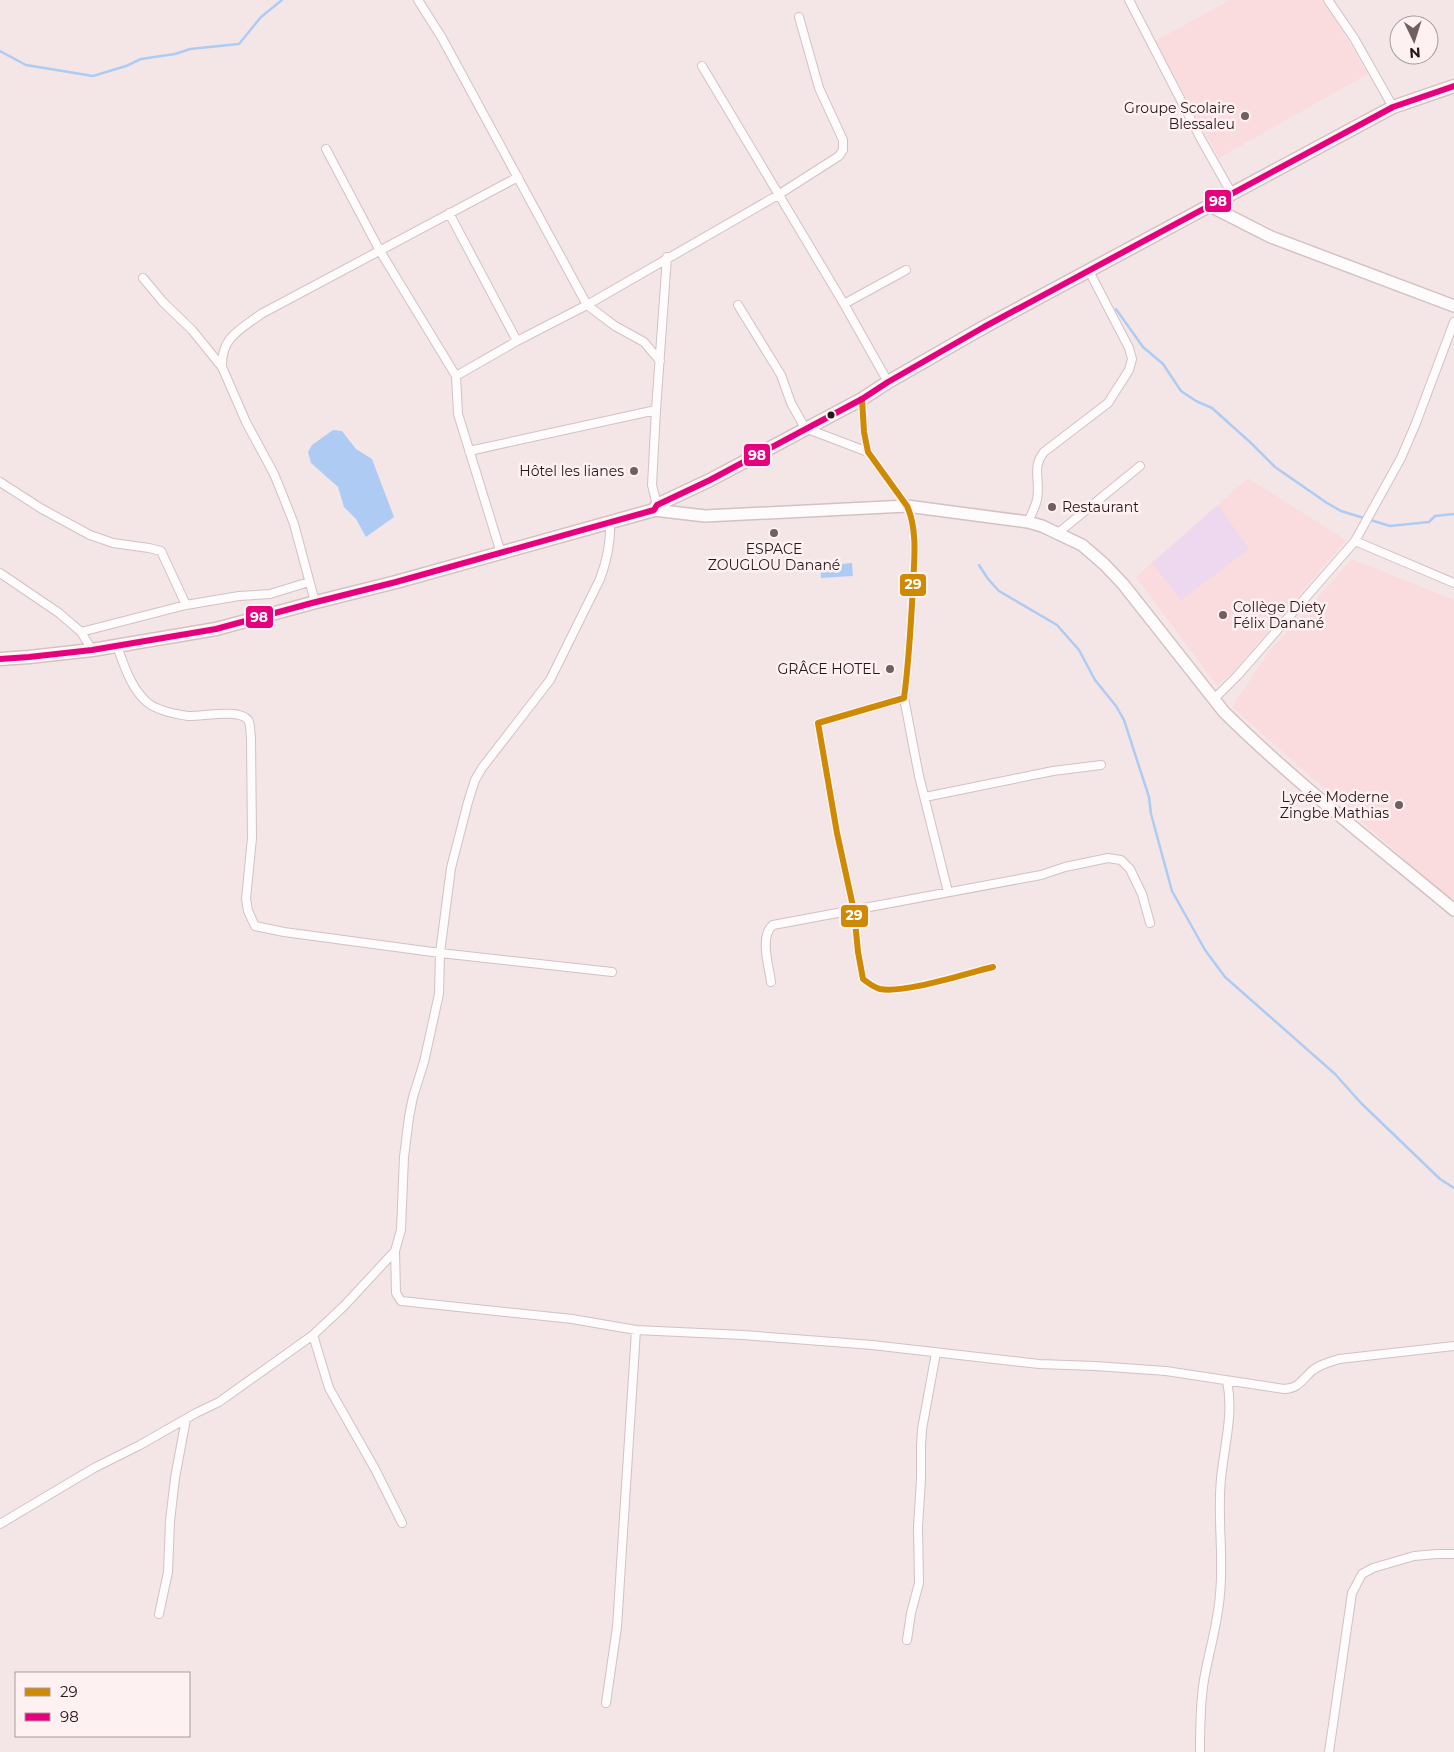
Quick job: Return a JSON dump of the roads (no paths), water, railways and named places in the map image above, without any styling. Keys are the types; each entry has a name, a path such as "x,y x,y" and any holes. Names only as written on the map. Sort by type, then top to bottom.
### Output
{"main road":[{"path":"0,659 92,650 216,629 501,554 610,523 656,507 862,399 984,327 1394,107 1454,86"}],"street":[{"path":"418,0 442,38 587,305 615,326 644,342 660,361"},
{"path":"1129,0 1202,141 1232,194"},
{"path":"1328,0 1354,38 1394,107"},
{"path":"456,376 517,340 587,305 778,195 839,156 843,148 843,140 819,88 799,17"},
{"path":"702,66 844,304 888,382"},
{"path":"326,149 380,250 456,376 457,407 501,554"},
{"path":"222,367 223,348 234,334 262,314 518,177"},
{"path":"1210,206 1271,237 1454,306"},
{"path":"449,213 517,340"},
{"path":"668,258 652,485 656,507 705,516 907,506 1028,522 1058,533 1082,545 1123,584 1224,712 1279,764 1454,910"},
{"path":"844,304 906,270"},
{"path":"1028,522 1038,499 1036,468 1038,458 1108,403 1132,362 1129,348 1088,271"},
{"path":"143,278 163,302 192,330 222,367 246,422 274,474 283,496 294,524 315,602"},
{"path":"738,305 781,375 791,403 805,428 868,452"},
{"path":"1214,699 1238,675 1355,541 1400,458 1416,424 1454,322"},
{"path":"862,399 864,432 868,452 907,506 912,516 914,556 910,650 904,698 915,760 948,892"},
{"path":"469,451 656,410"},
{"path":"1058,533 1140,466"},
{"path":"0,482 42,509 90,535 113,543 149,548 161,552 186,605"},
{"path":"610,523 610,548 600,579 550,680 489,758 476,780 464,816 451,868 440,953 440,984 436,1010 409,1117 404,1157 401,1230 395,1251 396,1293 401,1301 572,1319 636,1330 742,1335 872,1345 1039,1364 1188,1373 1227,1381 1290,1389 1297,1386 1312,1370 1330,1362 1454,1346"},
{"path":"1355,541 1454,583"},
{"path":"0,573 59,613 82,632 92,650"},
{"path":"82,632 186,605 238,596 270,594 309,582"},
{"path":"116,646 128,676 148,703 161,710 189,716 242,715 250,724 252,838 246,899 248,911 255,926 284,932 440,953 612,972"},
{"path":"904,698 818,723 837,832 854,911 863,979 876,988 892,990 923,985 994,967"},
{"path":"925,797 1053,771 1101,765"},
{"path":"771,982 765,939 773,925 1041,875 1097,860 1115,858 1127,865 1133,873 1142,894 1150,923"},
{"path":"0,1524 94,1468 219,1402 313,1336 395,1251"},
{"path":"606,1703 617,1627 636,1330"},
{"path":"313,1336 329,1388 375,1469 402,1523"},
{"path":"907,1640 910,1613 920,1583 918,1527 922,1429 936,1353"},
{"path":"1200,1752 1200,1708 1221,1590 1220,1495 1231,1402 1227,1381"},
{"path":"159,1614 168,1572 170,1521 175,1478 186,1419"},
{"path":"1329,1752 1352,1593 1360,1577 1373,1568 1414,1556 1454,1554"}],"water":[{"path":"333,430 342,431 356,449 372,459 394,517 366,537 356,519 344,507 338,487 311,463 308,452 312,445"},
{"path":"852,563 853,576 821,578 820,566"}],"waterway":[{"path":"0,51 26,65 93,76 126,66 141,59 175,54 190,49 239,44 261,17 282,0"},
{"path":"1116,309 1143,347 1163,364 1181,391 1196,401 1212,408 1275,467 1327,503 1341,511 1390,526 1429,522 1435,516 1454,514"},
{"path":"979,565 999,591 1057,625 1079,650 1095,680 1116,706 1124,720 1149,797 1151,814 1172,891 1205,950 1225,977 1335,1074 1361,1103 1440,1179 1454,1188"}],"place":[{"name":"Groupe Scolaire Blessaleu","path":"1245,116"},
{"name":"Hôtel les lianes","path":"634,471"},
{"name":"Restaurant","path":"1052,507"},
{"name":"ESPACE ZOUGLOU Danané","path":"774,533"},
{"name":"Collège Diety Félix Danané","path":"1223,615"},
{"name":"GRÂCE HOTEL","path":"890,669"},
{"name":"Lycée Moderne Zingbe Mathias","path":"1399,805"}]}
